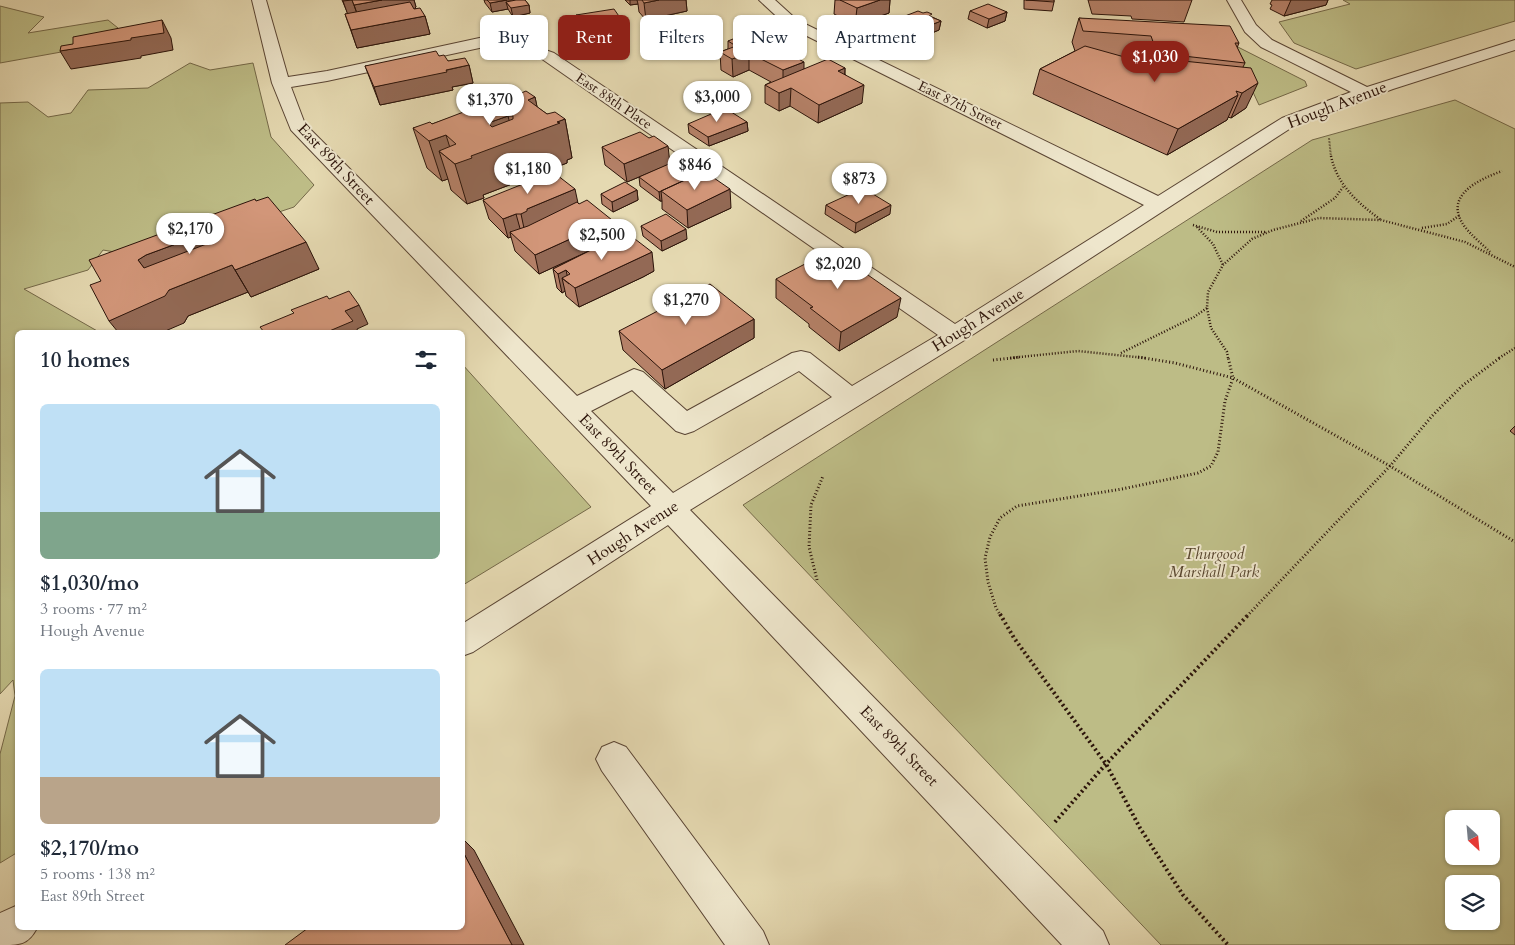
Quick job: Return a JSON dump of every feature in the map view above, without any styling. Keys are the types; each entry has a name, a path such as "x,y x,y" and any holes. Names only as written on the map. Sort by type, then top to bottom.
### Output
{"street":[{"name":"East 89th Street","path":"259,0 281,83 297,126 670,509 1089,945"},
{"name":"East 87th Street","path":"766,0 792,22 1158,204"},
{"path":"1234,0 1252,32 1261,41 1366,93"},
{"name":"East 88th Place","path":"281,83 328,76 484,42 507,42 528,47 548,56 955,335"},
{"name":"Hough Avenue","path":"465,640 670,509 955,335 1288,122 1366,93 1515,45"},
{"path":"573,409 634,378 686,424 801,359 850,398"},
{"path":"614,760 749,945"},
{"path":"0,936 15,927"}],"path":[{"path":"1330,137 1328,141 1331,159 1342,187 1382,220"},
{"path":"1493,255 1463,224 1460,215 1461,196 1465,188 1483,178 1502,171"},
{"path":"1299,223 1335,198 1342,187"},
{"path":"1418,228 1444,225 1456,220 1460,215"},
{"path":"1228,945 1183,895 1140,828 1106,764 1014,638 996,608 988,582 985,558 990,537 1000,518 1017,506 1122,489 1198,473 1211,466 1218,452 1225,401 1233,378 1227,352 1211,328 1207,308 1208,292 1223,265 1252,239 1268,232 1319,218 1382,220 1465,242 1515,267"},
{"path":"1223,265 1220,255 1210,240 1193,225 1217,232 1268,232"},
{"path":"1119,354 1194,317 1207,308"},
{"path":"1055,822 1106,764 1390,466 1407,443 1444,402 1489,365 1515,348"},
{"path":"993,360 1078,351 1119,354 1175,363 1233,378 1390,466 1515,542"},
{"path":"817,580 809,546 812,505 823,476"}],"green space":[{"path":"1343,0 1515,0 1515,21 1356,69 1294,43 1279,22 1350,4"},
{"path":"0,6 44,17 28,33 108,20 118,28 78,49 0,63"},
{"path":"1230,43 1305,81 1307,86 1259,105"},
{"path":"190,63 210,70 253,63 271,137 314,185 294,207 144,257 103,250 88,270 24,289 96,330 15,330 15,696 13,680 0,694 0,103 28,102 48,117 71,113 88,90 148,88"},
{"name":"Thurgood Marshall Park","path":"1455,100 1515,129 1515,945 1161,945 743,505 1312,140"},
{"path":"465,367 591,507 465,584"},
{"path":"15,696 15,854 0,863 0,754"}],"building":[{"path":"352,0 382,0 354,5"},
{"path":"487,0 507,0 490,3"},
{"path":"525,0 529,5 511,8 506,2"},
{"path":"642,0 659,0 644,3"},
{"path":"840,0 880,0 857,8"},
{"path":"1026,0 1054,0 1054,2"},
{"path":"410,2 414,9 420,8 425,16 351,30 345,14"},
{"path":"988,4 1007,12 989,19 970,11"},
{"path":"614,9 618,15 576,15"},
{"path":"918,11 932,14 930,15 908,15"},
{"path":"934,18 941,21 934,24"},
{"path":"1079,18 1230,26 1239,43 1235,43 1245,63 1157,53 1151,36 1083,31"},
{"path":"162,20 164,33 60,51 61,46 73,44 73,37"},
{"path":"1085,46 1128,58 1132,56 1151,64 1154,58 1251,68 1258,83 1242,93 1236,91 1238,95 1178,129 1040,69"},
{"path":"733,47 733,59 723,54 723,51"},
{"path":"436,51 439,56 444,55 448,61 465,58 469,65 446,70 447,72 374,87 365,66"},
{"path":"763,60 800,60 804,62 783,70"},
{"path":"826,60 830,60 845,68 838,71 864,85 819,105 791,88 779,93 765,85"},
{"path":"526,91 535,97 528,100 547,114 555,112 565,119 557,122 560,123 471,156 472,158 455,164 439,151 456,144 446,135 429,141 413,128 430,122 432,124 516,92 519,94","holes":["513,116 513,119 492,127 488,123"]},
{"path":"725,108 747,122 708,137 688,124"},
{"path":"640,132 649,138 654,136 668,146 624,164 602,147"},
{"path":"678,160 698,174 659,192 639,177"},
{"path":"553,172 575,189 527,209 527,211 521,214 503,219 483,200"},
{"path":"700,173 710,180 714,178 730,189 687,210 661,191"},
{"path":"625,182 637,190 612,202 601,194"},
{"path":"863,188 891,205 856,223 826,205"},
{"path":"268,197 306,242 235,270 232,265 169,290 165,296 109,321 90,285 101,281 89,260 255,199 256,201","holes":["203,234 209,243 144,268 138,260 146,255"]},
{"path":"587,200 612,220 535,255 510,232 528,226 577,202 579,204"},
{"path":"666,214 686,229 661,241 641,226"},
{"path":"631,236 652,252 575,288 562,278 570,274 566,270 558,274 553,269 615,238 619,242"},
{"path":"832,250 901,298 841,332 810,308 813,307 776,279"},
{"path":"710,284 754,319 662,370 619,331"},
{"path":"349,291 359,305 345,311 353,321 332,330 262,330 260,327 294,313 291,310 327,296 329,299"},
{"path":"465,856 512,945 285,945 305,930 465,930"}]}
